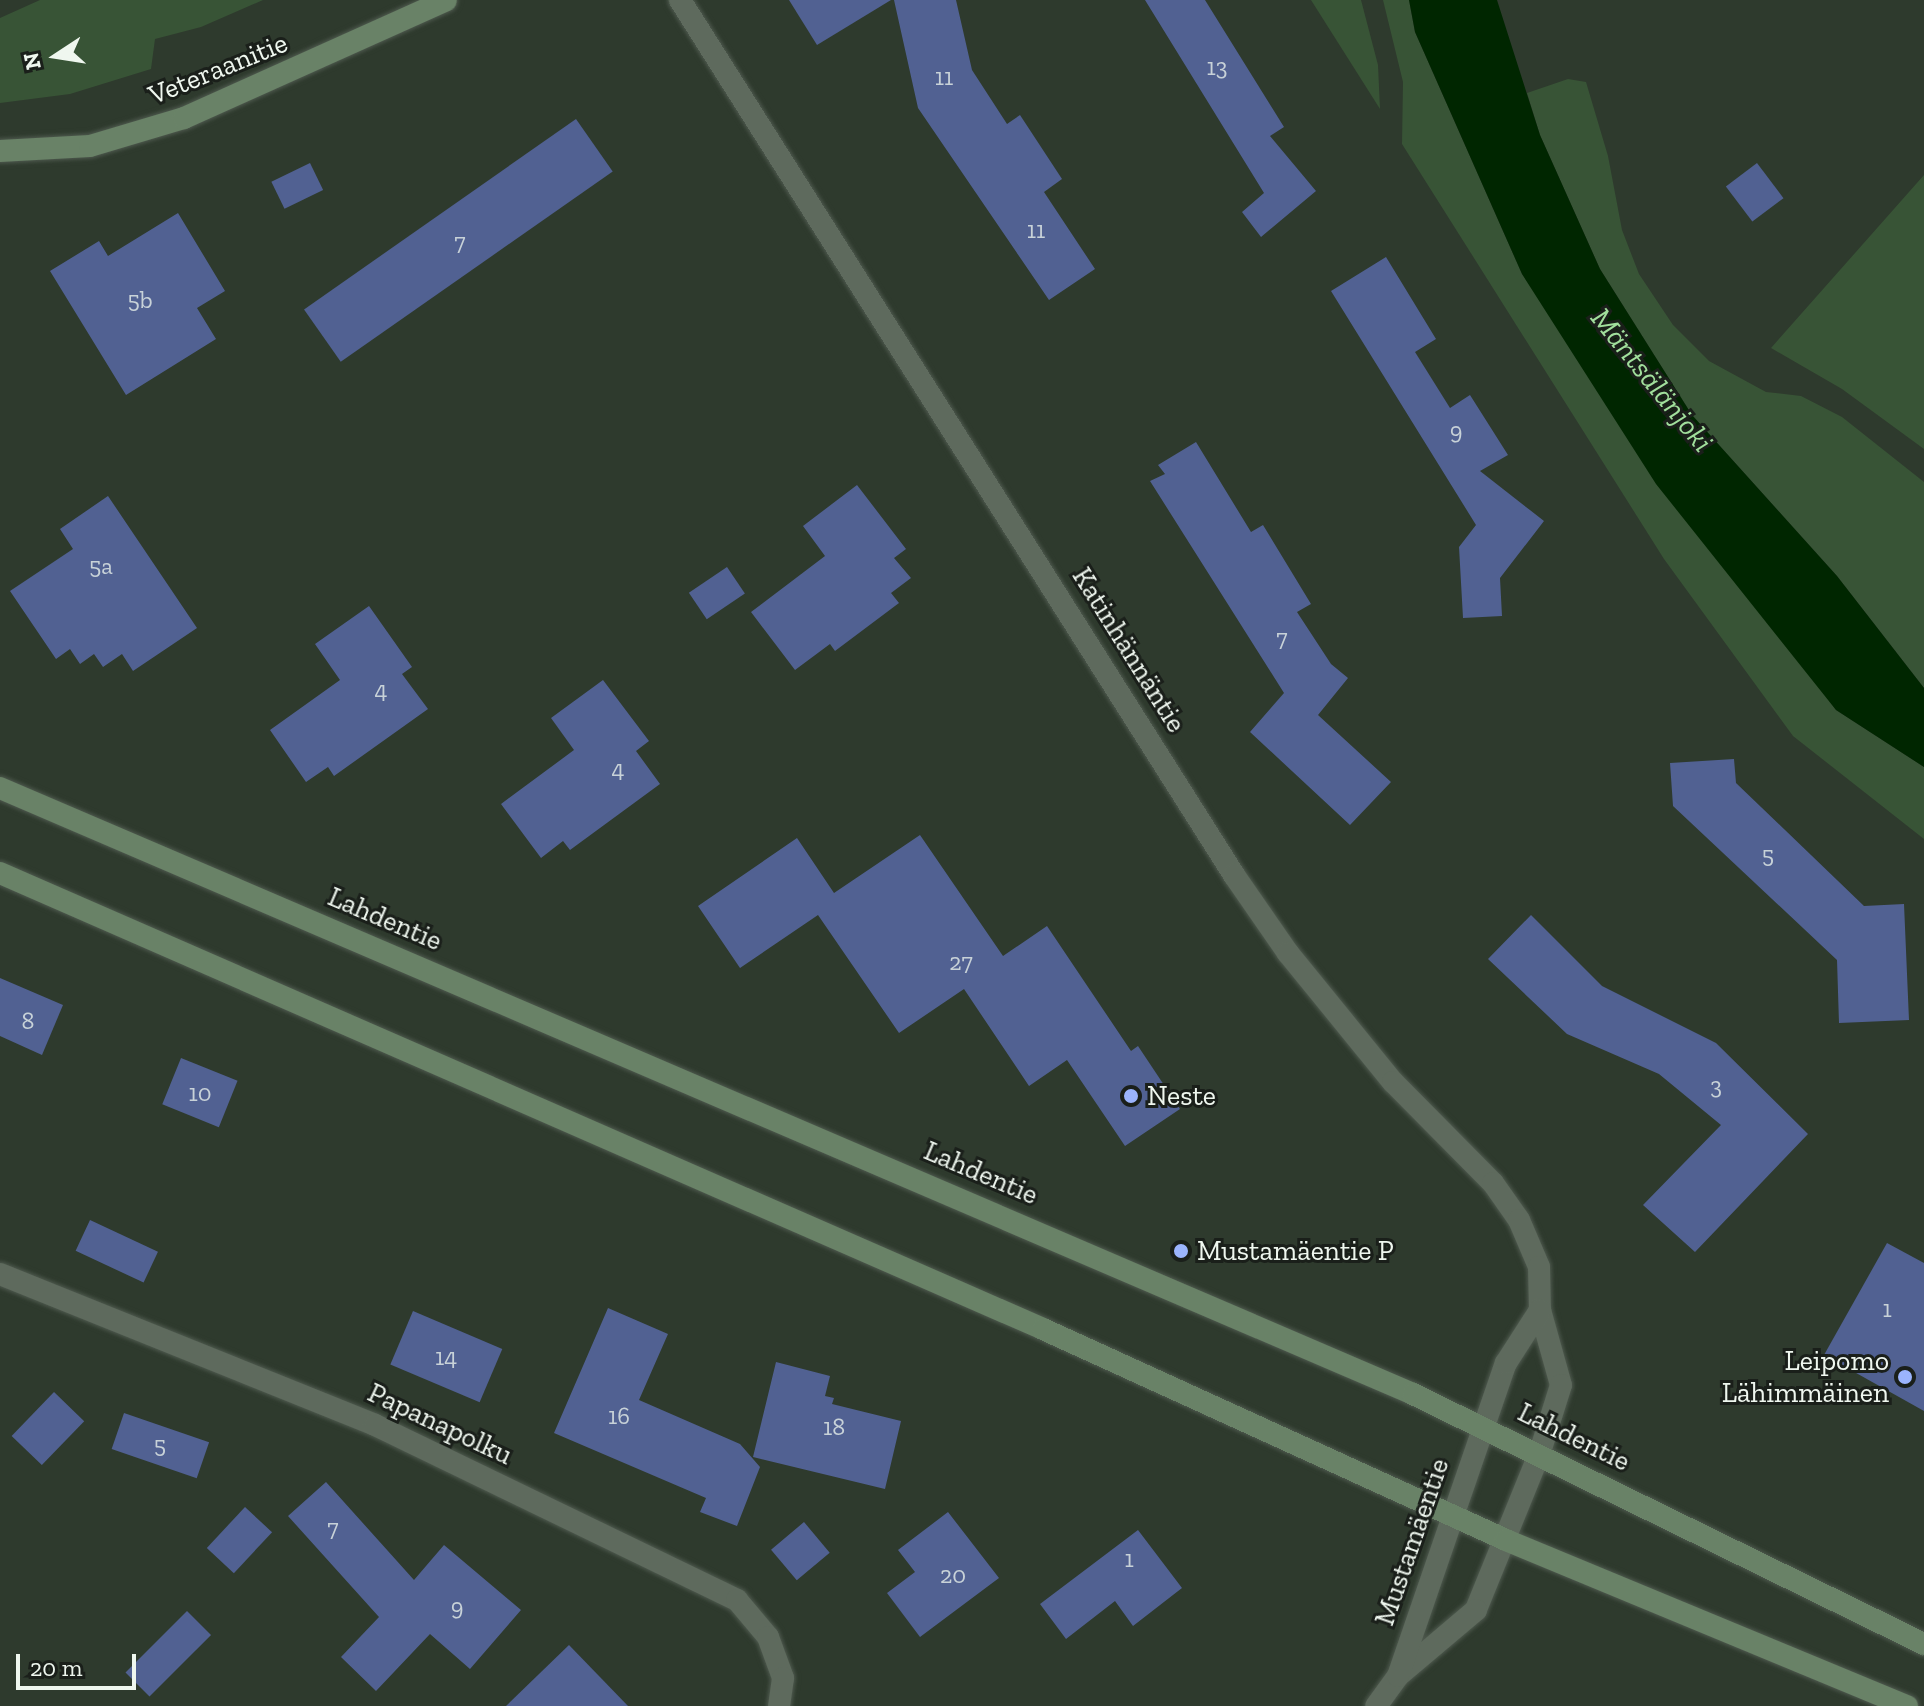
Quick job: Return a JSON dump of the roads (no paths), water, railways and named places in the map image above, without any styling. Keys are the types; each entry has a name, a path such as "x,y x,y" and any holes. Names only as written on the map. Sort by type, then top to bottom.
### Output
{"main road":[{"name":"Veteraanitie","path":"0,151 90,146 184,118 446,0"},
{"name":"Lahdentie","path":"0,788 1008,1216 1540,1452 1924,1644"},
{"path":"0,873 1043,1329 1506,1540 1907,1706"}],"street":[{"name":"Katinhännäntie","path":"680,0 1279,940 1393,1082 1493,1183 1519,1220 1539,1267 1540,1310 1561,1385 1540,1452 1506,1540"},
{"name":"Papanapolku","path":"0,1274 375,1425 737,1600 768,1637 783,1678 779,1706"},
{"path":"1483,1427 1506,1363 1540,1310"},
{"name":"Mustamäentie","path":"1398,1676 1483,1427"},
{"name":"Mustamäentie","path":"1376,1706 1398,1676 1476,1610 1506,1540"}],"water":[{"name":"Mäntsälänjoki","path":"1409,0 1497,0 1540,135 1600,269 1692,415 1837,576 1924,688 1924,767 1836,710 1656,484 1522,274 1415,32"}],"place":[{"name":"Neste","path":"1131,1096"},
{"name":"Mustamäentie P","path":"1181,1251"},
{"name":"Leipomo Lähimmäinen","path":"1905,1377"}]}
